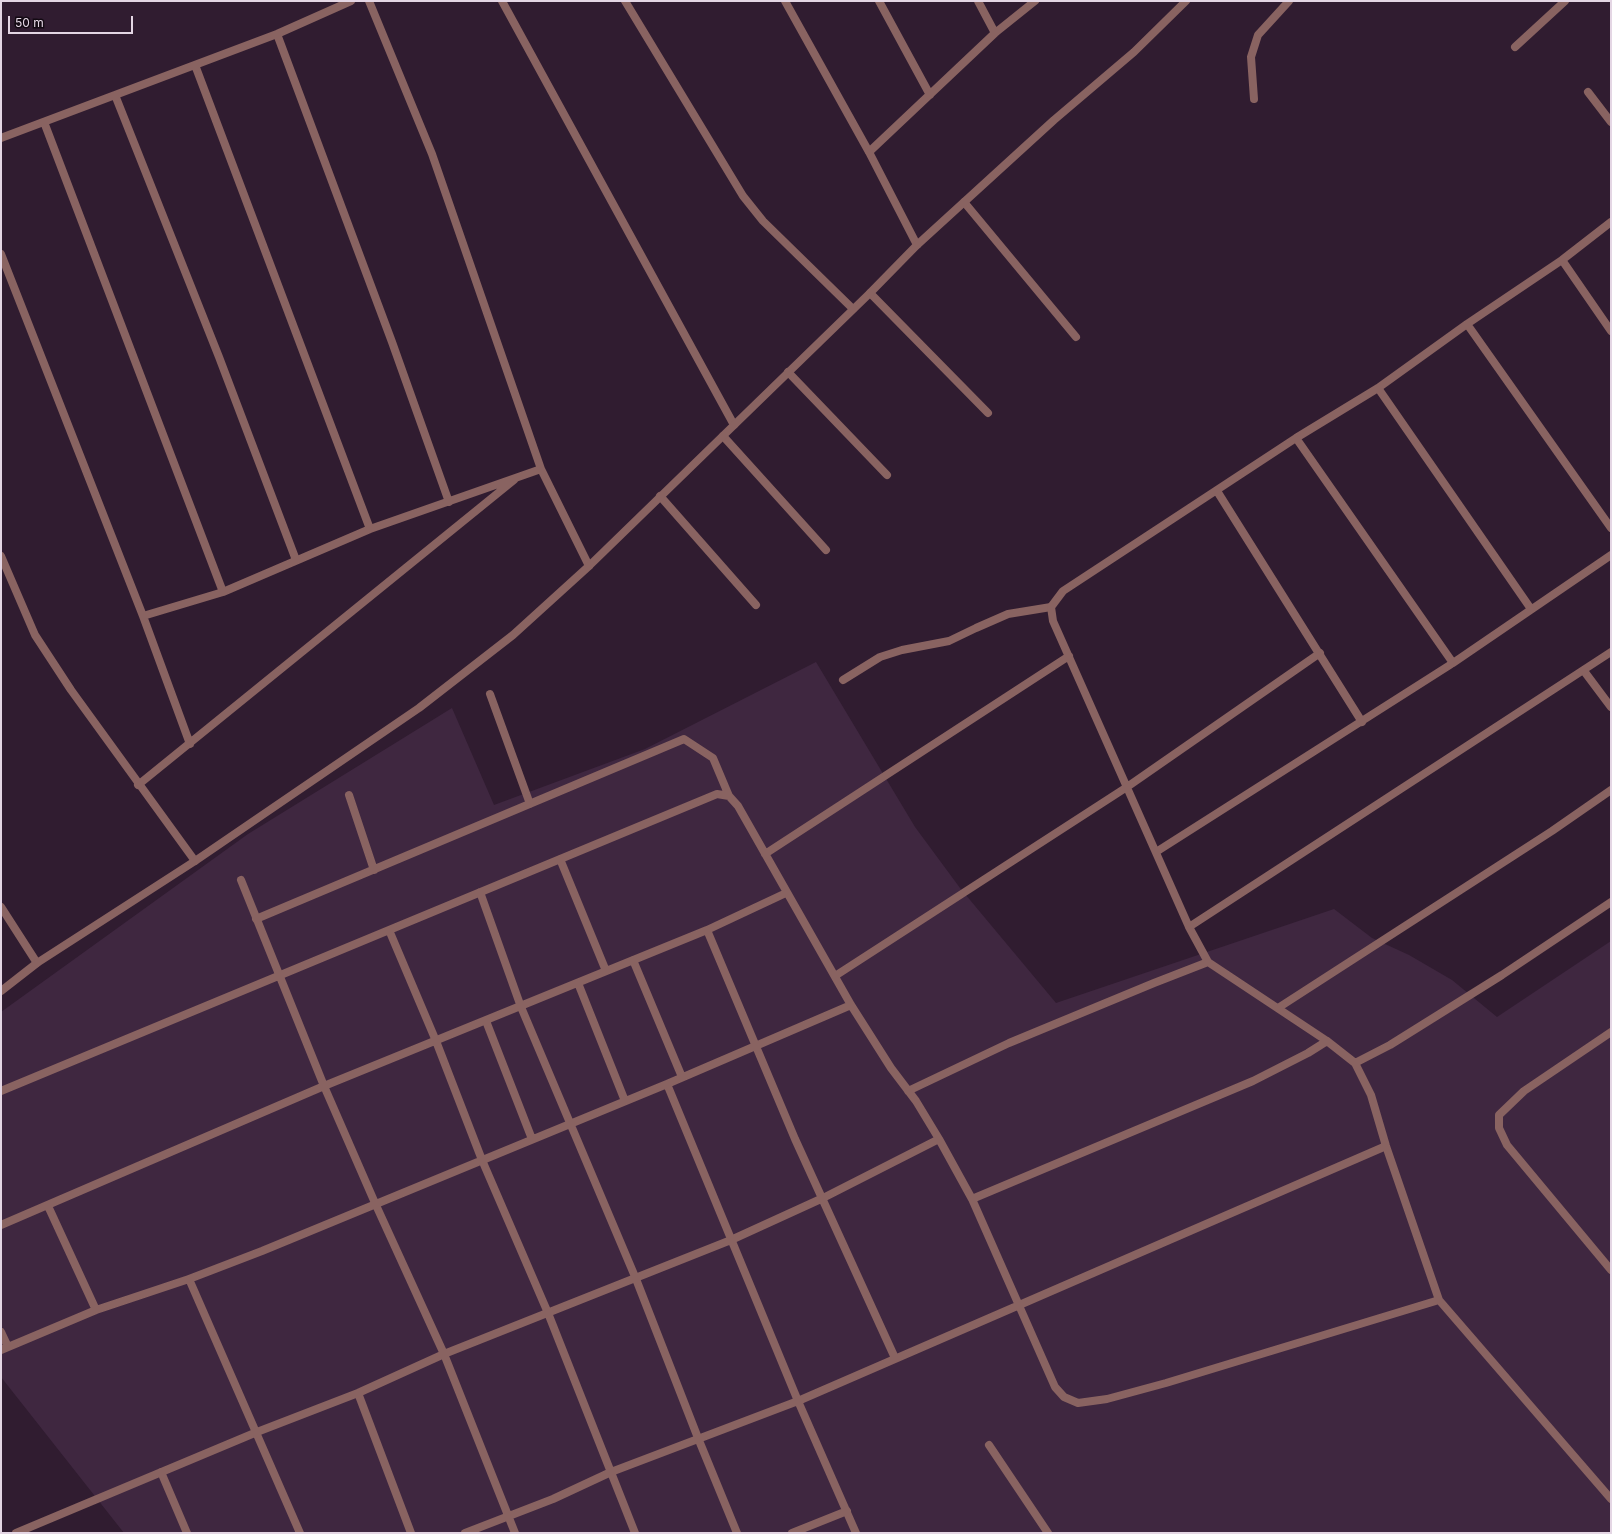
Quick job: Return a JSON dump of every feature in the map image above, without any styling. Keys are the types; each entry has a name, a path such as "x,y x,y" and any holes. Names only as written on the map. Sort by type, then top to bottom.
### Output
{"street":[{"path":"1,138 277,34 351,1"},
{"path":"369,1 432,154 541,469 589,566"},
{"path":"502,1 734,425"},
{"path":"625,1 743,196 763,221 853,309"},
{"path":"785,1 869,152 917,245"},
{"path":"879,1 930,95"},
{"path":"978,1 995,33"},
{"path":"869,152 995,33 1035,1"},
{"path":"1,990 37,963 195,861 419,708 513,635 589,566 870,294 917,245 1054,120 1134,52 1186,1"},
{"path":"1254,99 1251,57 1258,35 1290,1"},
{"path":"1515,46 1565,1"},
{"path":"277,34 392,342 449,502"},
{"path":"195,65 370,529"},
{"path":"1588,92 1611,122"},
{"path":"115,95 219,357 296,560"},
{"path":"44,122 223,592"},
{"path":"964,202 1076,337"},
{"path":"843,680 880,657 902,650 949,641 1008,614 1051,607 1063,591 1296,438 1378,388 1467,324 1562,260 1611,222"},
{"path":"1,254 143,616 190,744"},
{"path":"1562,260 1611,331"},
{"path":"870,294 988,413"},
{"path":"1467,324 1611,528"},
{"path":"788,372 887,475"},
{"path":"1378,388 1531,609"},
{"path":"722,436 826,550"},
{"path":"1296,438 1453,663"},
{"path":"143,616 223,592 370,529 514,480 541,469"},
{"path":"138,785 514,480"},
{"path":"1217,491 1362,722"},
{"path":"660,496 756,605"},
{"path":"1156,852 1453,663 1611,555"},
{"path":"1,556 35,635 71,690 138,785 195,861"},
{"path":"1051,607 1053,621 1189,927 1208,962 1327,1041 1355,1063 1371,1095 1386,1146 1439,1300 1611,1499"},
{"path":"1189,927 1611,652"},
{"path":"835,976 1127,787 1320,653"},
{"path":"765,854 1069,656"},
{"path":"1584,671 1611,707"},
{"path":"490,694 530,804"},
{"path":"256,919 684,739 713,758 729,796 738,806 786,893 851,1005 939,1139 972,1199 1055,1387 1064,1397 1078,1403 1107,1399 1166,1383 1439,1300"},
{"path":"1278,1008 1552,831 1611,790"},
{"path":"1,1091 708,797 717,794 729,796"},
{"path":"349,795 374,870"},
{"path":"560,859 606,971"},
{"path":"241,880 324,1086 375,1203 444,1354 515,1533"},
{"path":"480,892 521,1007 636,1279 737,1533"},
{"path":"1,1225 324,1086 707,930 786,893"},
{"path":"1355,1063 1390,1045 1502,975 1611,902"},
{"path":"1,907 37,963"},
{"path":"389,930 436,1041 482,1160 548,1314 635,1533"},
{"path":"707,930 795,1138 895,1358"},
{"path":"633,960 682,1077"},
{"path":"908,1091 1009,1043 1208,962"},
{"path":"578,983 625,1101"},
{"path":"1,1332 4,1349 96,1310 189,1279 262,1251 375,1203 667,1084 851,1005"},
{"path":"486,1021 532,1139"},
{"path":"1611,1032 1524,1091 1499,1116 1499,1128 1507,1145 1611,1270"},
{"path":"972,1199 1253,1081 1308,1053 1327,1041"},
{"path":"667,1084 798,1401 856,1533"},
{"path":"16,1533 257,1432 358,1393 444,1354 548,1314 731,1240 823,1198 939,1139"},
{"path":"465,1533 553,1499 611,1472 798,1401 1386,1146"},
{"path":"48,1206 96,1310"},
{"path":"189,1279 300,1533"},
{"path":"358,1393 411,1533"},
{"path":"989,1445 1048,1533"},
{"path":"161,1472 187,1533"},
{"path":"792,1533 846,1511"}],"shaded area":[{"path":"816,662 915,827 960,888 1056,1003 1334,909 1372,938 1409,955 1452,980 1497,1017 1611,941 1611,1533 124,1533 1,1377 1,1012 248,834 452,708 494,805 645,749"}]}
